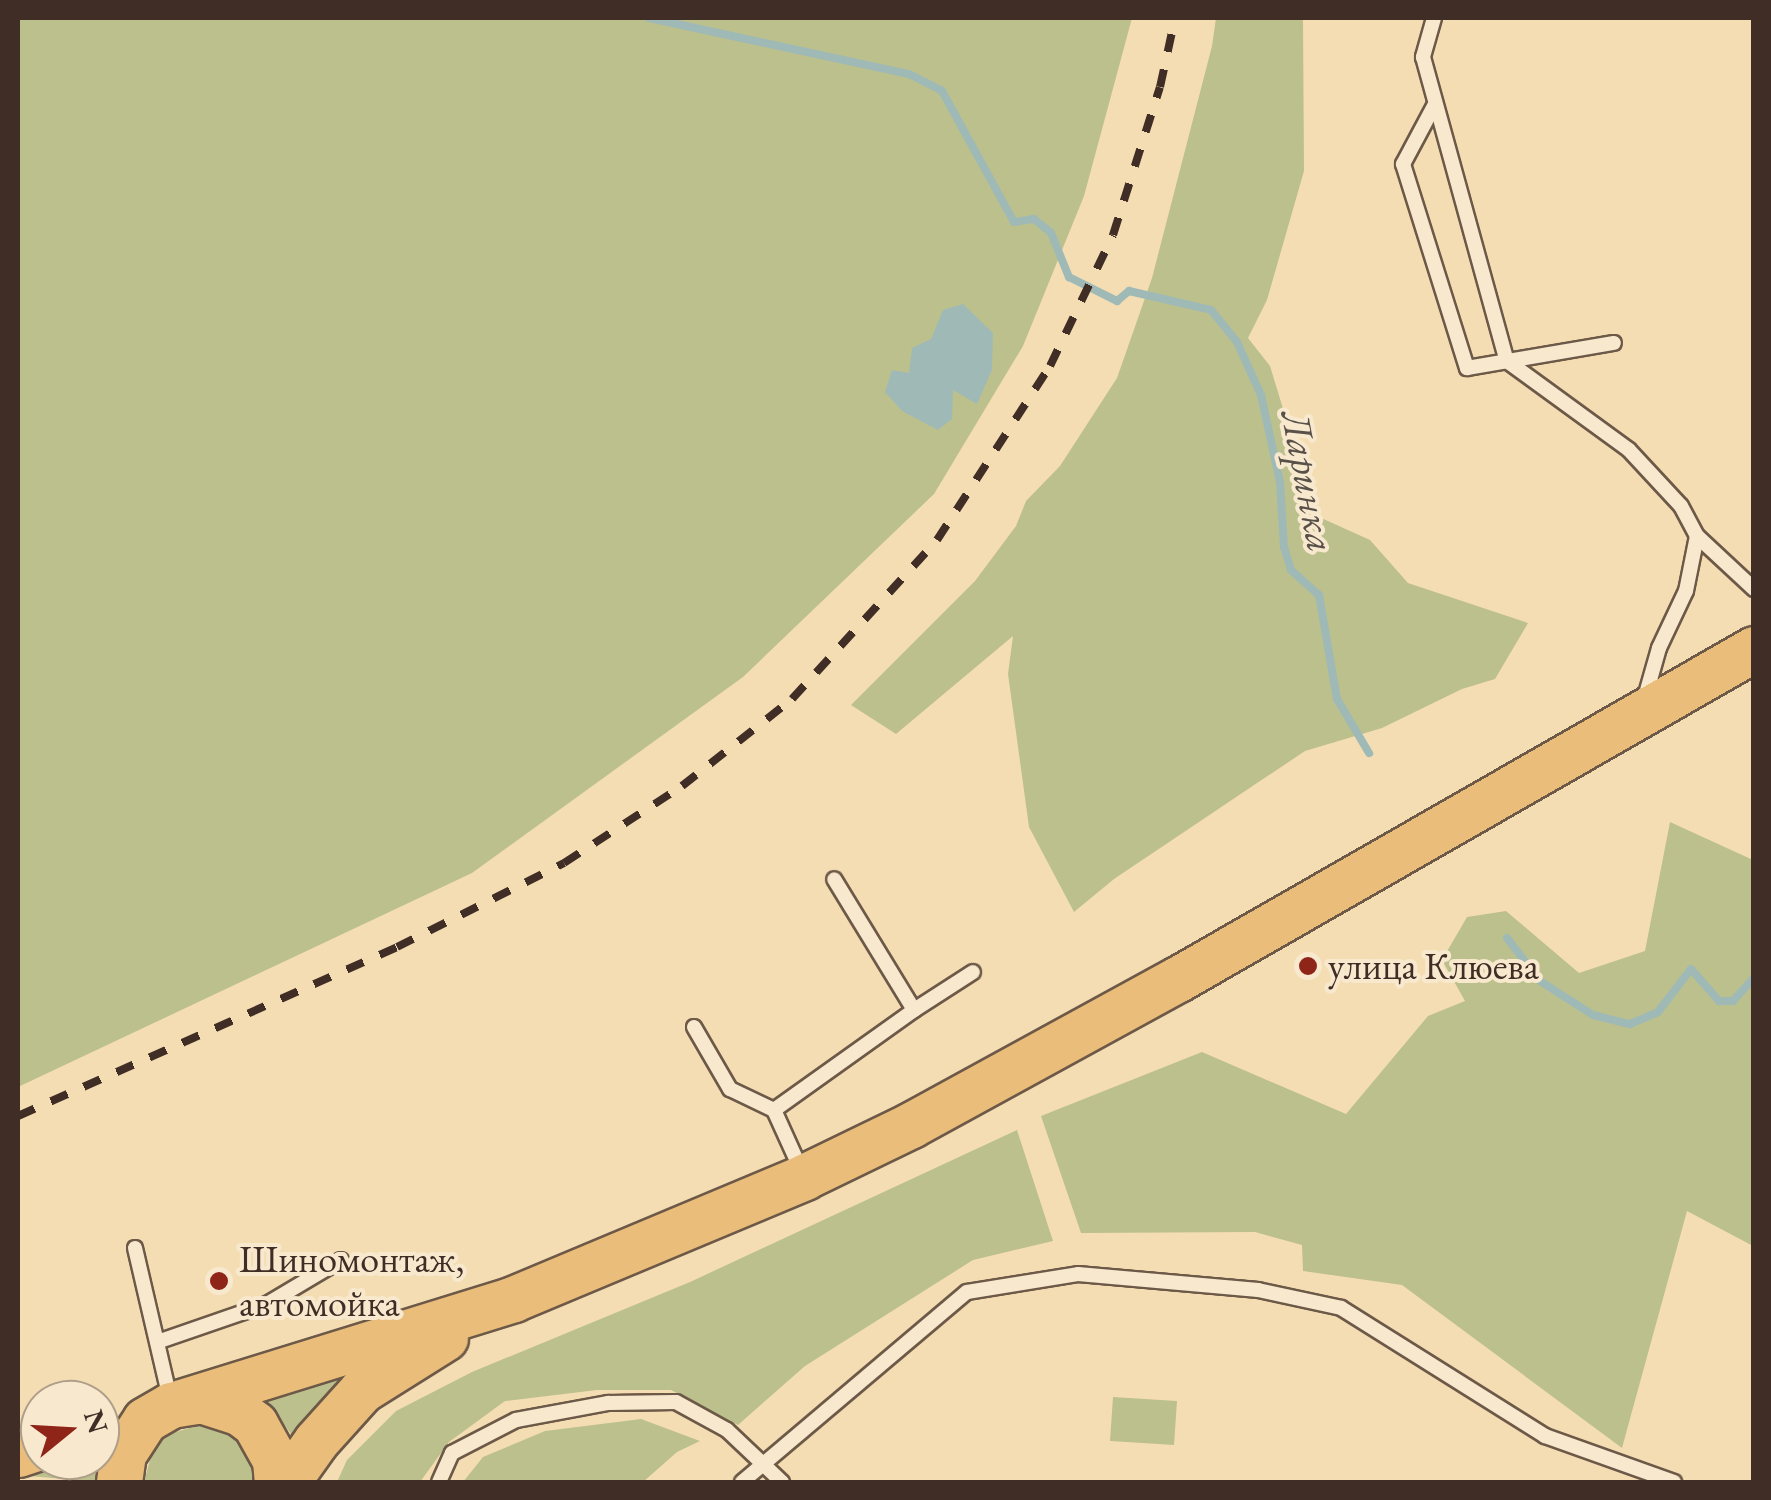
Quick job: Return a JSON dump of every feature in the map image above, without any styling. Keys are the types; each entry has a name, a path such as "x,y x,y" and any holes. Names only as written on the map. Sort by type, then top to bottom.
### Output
{"main road":[{"path":"120,1422 513,1299 804,1176 911,1125 1178,979 1641,710 1754,649"},
{"path":"287,1482 316,1441 362,1390 513,1299"},
{"path":"119,1482 122,1454 132,1435 171,1405 220,1403 255,1424 275,1460 277,1482"}],"lane":[{"path":"1434,18 1423,58 1507,361 1629,450 1681,506 1696,536 1754,588"},
{"path":"1434,106 1403,164 1467,368 1614,343"},
{"path":"1641,710 1660,648 1686,591 1696,536"},
{"path":"834,878 914,1010"},
{"path":"774,1110 973,972"},
{"path":"694,1027 730,1089 774,1110 804,1176"},
{"path":"135,1248 160,1341 171,1405"},
{"path":"160,1341 267,1304 341,1260"},
{"path":"742,1482 966,1292 1078,1274 1258,1290 1341,1308 1544,1436 1674,1482"},
{"path":"438,1482 452,1453 516,1420 608,1403 676,1402 728,1430 782,1482"}],"green space":[{"path":"18,18 1132,18 1084,196 1023,346 934,494 743,677 472,873 18,1087"},
{"path":"1216,18 1303,18 1304,171 1267,300 1248,338 1270,366 1292,438 1299,508 1370,540 1408,583 1528,623 1495,679 1462,689 1382,728 1305,751 1114,879 1074,912 1029,827 1008,674 1013,636 896,734 851,705 975,581 1016,526 1026,501 1060,466 1117,378 1152,278"},
{"path":"1670,822 1753,860 1753,1246 1687,1211 1622,1448 1402,1285 1303,1271 1302,1245 1255,1232 1081,1233 1041,1116 1202,1052 1346,1114 1428,1016 1465,1001 1442,960 1467,917 1506,911 1579,973 1645,951"},
{"path":"1017,1130 1053,1241 973,1260 805,1366 738,1425 671,1390 597,1390 505,1401 449,1442 420,1482 337,1482 347,1460 396,1411 472,1372 690,1282"},
{"path":"381,1356 293,1437 274,1410 256,1396"},
{"path":"1113,1397 1177,1401 1174,1445 1110,1441"},
{"path":"641,1419 700,1441 677,1452 643,1482 463,1482 483,1457 545,1431"},
{"path":"202,1424 237,1437 256,1469 256,1482 144,1482 153,1449 166,1435"}],"water":[{"path":"963,304 993,333 992,370 977,404 953,390 952,419 938,430 902,411 885,392 892,370 909,373 912,348 931,339 943,310"}],"waterway":[{"name":"Ларинка","path":"649,18 909,74 942,91 1014,222 1034,219 1051,233 1069,277 1117,301 1129,291 1211,310 1237,342 1261,395 1280,482 1284,547 1291,570 1319,595 1337,699 1369,753"},
{"name":"Ларинка","path":"1507,938 1540,981 1593,1015 1630,1024 1658,1012 1691,969 1719,1001 1733,1001 1754,978"}],"railway":[{"path":"18,1116 397,947 564,863 682,786 792,699 937,540 1050,366 1113,235 1160,87 1175,18"}],"place":[{"name":"улица Клюева","path":"1308,966"},
{"name":"Шиномонтаж, автомойка","path":"219,1281"}]}
